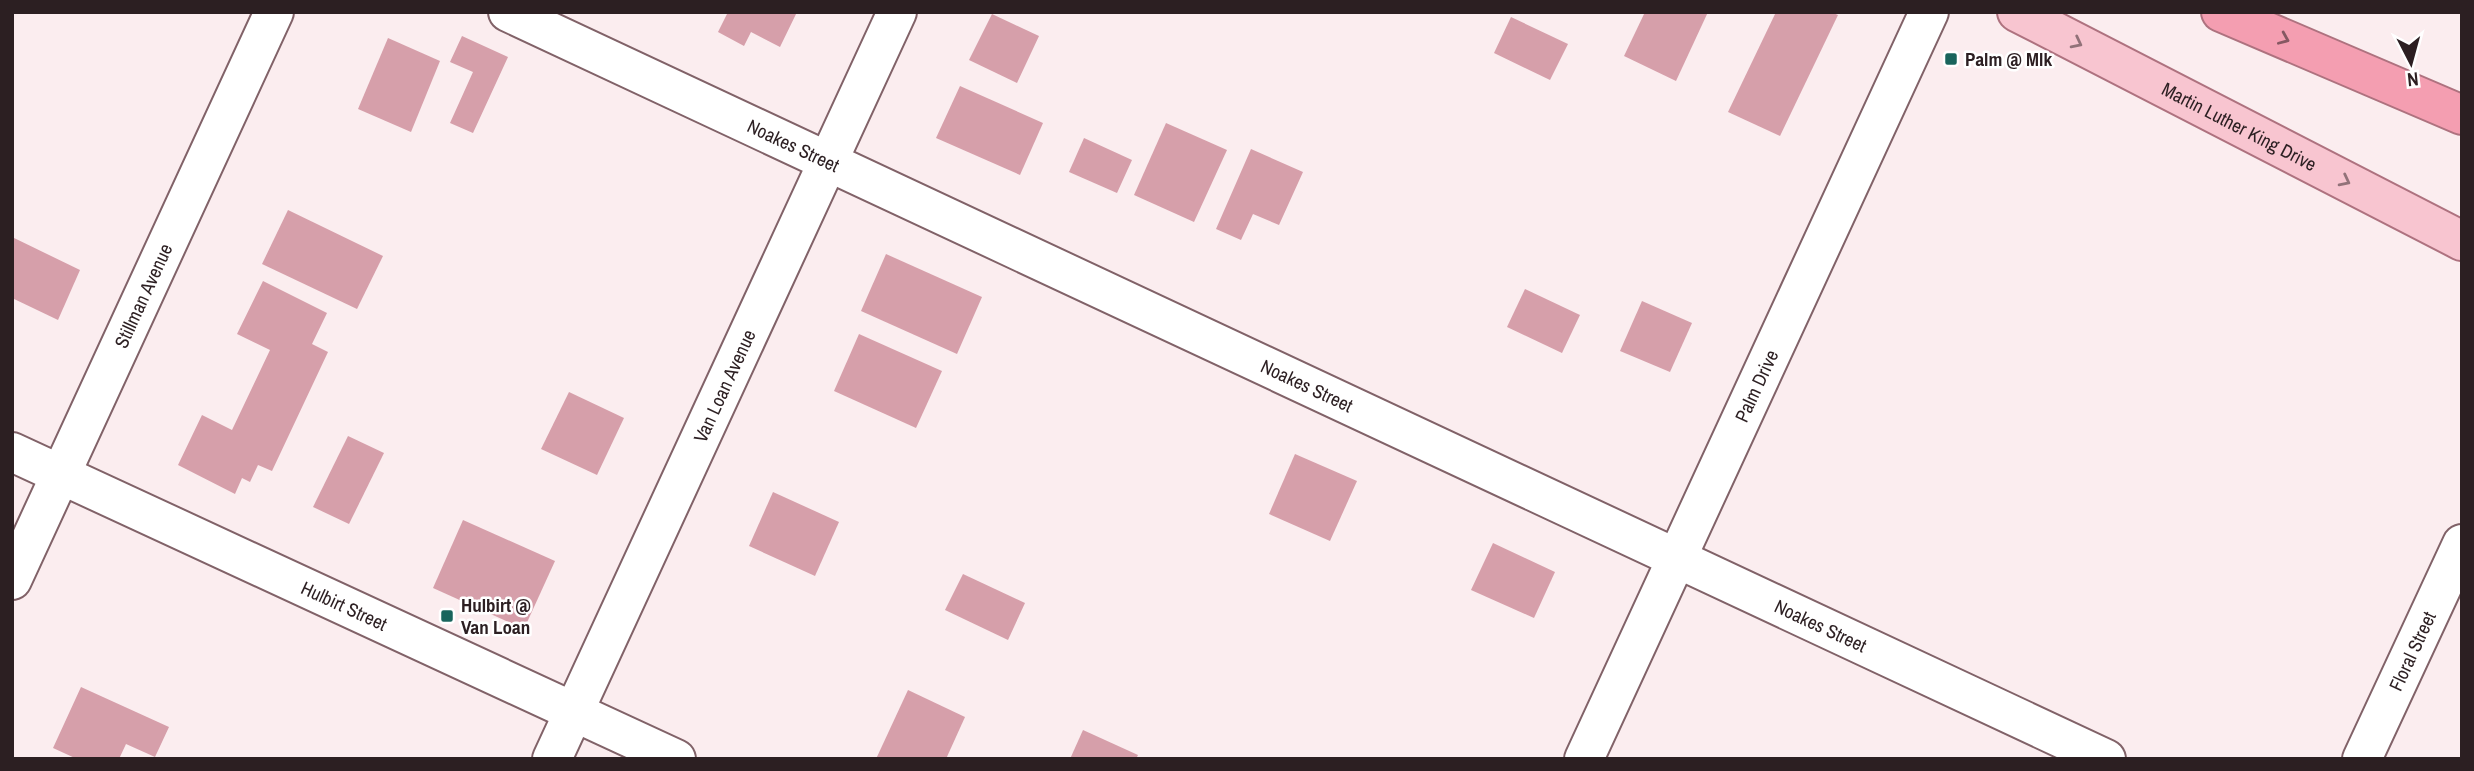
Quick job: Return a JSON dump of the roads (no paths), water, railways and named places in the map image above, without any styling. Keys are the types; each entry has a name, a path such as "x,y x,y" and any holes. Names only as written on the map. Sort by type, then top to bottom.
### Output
{"highway":[{"path":"2221,12 2462,115"},
{"path":"2290,12 2462,107"}],"main road":[{"name":"Martin Luther King Drive","path":"2017,12 2462,241"}],"street":[{"name":"Stillman Avenue","path":"12,580 274,12"},
{"name":"Noakes Street","path":"508,12 2106,759"},
{"name":"Van Loan Avenue","path":"552,759 897,12"},
{"name":"Palm Drive","path":"1584,759 1929,12"},
{"name":"Hulbirt Street","path":"12,452 676,759"},
{"name":"Floral Street","path":"2362,759 2462,544"}],"place":[{"name":"Palm @ Mlk","path":"1951,59"},
{"name":"Hulbirt @ Van Loan","path":"447,616"}]}
